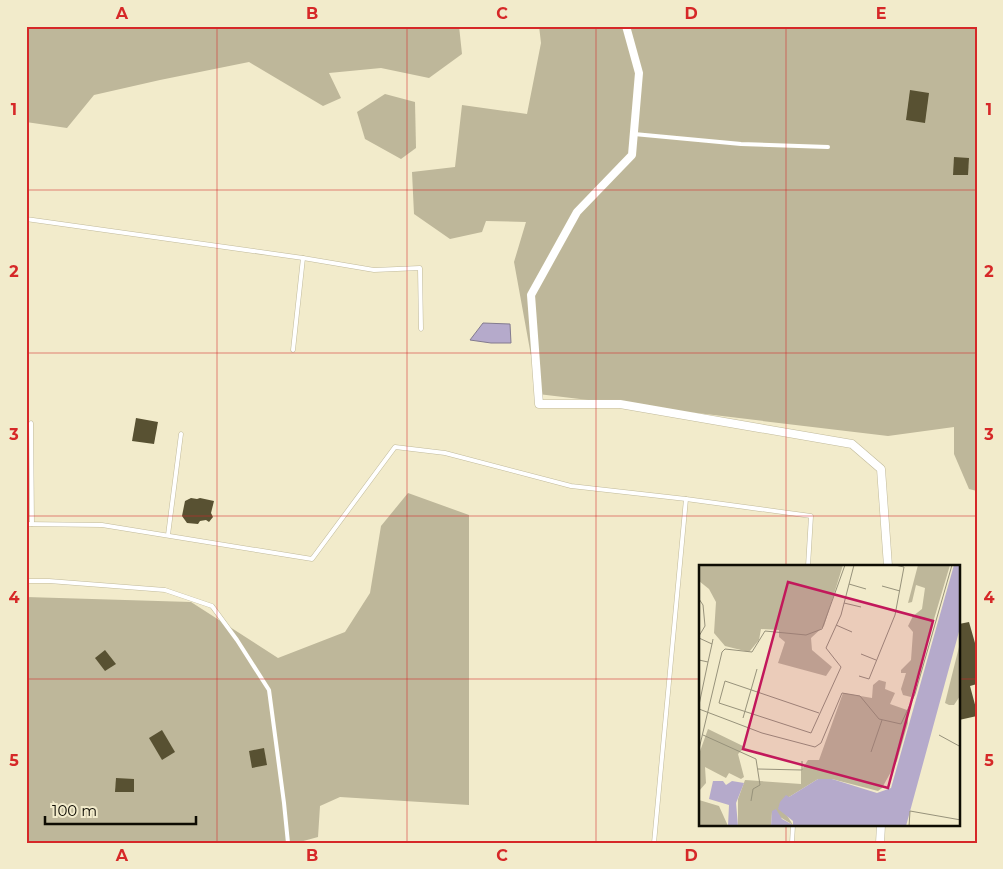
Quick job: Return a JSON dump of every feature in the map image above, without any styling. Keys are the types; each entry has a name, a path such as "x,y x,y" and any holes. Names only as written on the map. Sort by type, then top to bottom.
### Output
{"street":[{"path":"626,26 639,73 632,155 577,212 531,295 538,404 620,404 852,444 881,469 888,565"},
{"path":"880,843 881,826"}],"lane":[{"path":"634,134 741,144 828,147"},
{"path":"26,219 303,258 374,270 420,268 421,329"},
{"path":"293,350 303,258"},
{"path":"30,423 32,524"},
{"path":"168,535 181,434"},
{"path":"26,524 102,525 312,558 396,447 445,453 571,486 811,516 808,565"},
{"path":"654,843 686,499"},
{"path":"26,581 165,590 212,606 237,640 269,690 288,843"},
{"path":"792,843 793,826"}],"shaded area":[{"path":"26,26 459,26 462,54 429,78 381,68 329,73 341,98 323,106 249,62 94,95 67,128 26,122"},
{"path":"539,26 977,26 977,491 969,489 954,454 954,427 888,436 538,394 514,262 526,222 486,221 482,232 450,239 414,214 412,172 455,167 462,105 527,114 541,43"},
{"path":"385,94 415,102 416,148 401,159 365,139 357,112"},
{"path":"483,323 510,324 511,343 470,340"},
{"path":"408,493 469,515 469,805 340,797 320,806 318,837 296,843 26,843 26,597 191,602 278,658 345,632 370,593 381,526"}],"building":[{"path":"910,90 929,93 925,123 906,120"},
{"path":"954,157 969,158 968,175 953,175"},
{"path":"136,418 158,422 154,444 132,441"},
{"path":"191,498 214,501 211,513 213,517 209,522 206,520 200,521 198,524 187,523 182,516 185,501"},
{"path":"969,622 977,650 977,684 970,686 977,716 960,720 960,624"},
{"path":"105,650 116,664 105,671 95,658"},
{"path":"162,730 175,752 162,760 149,738"},
{"path":"264,748 267,765 252,768 249,751"},
{"path":"116,778 134,779 134,792 115,792"}]}
